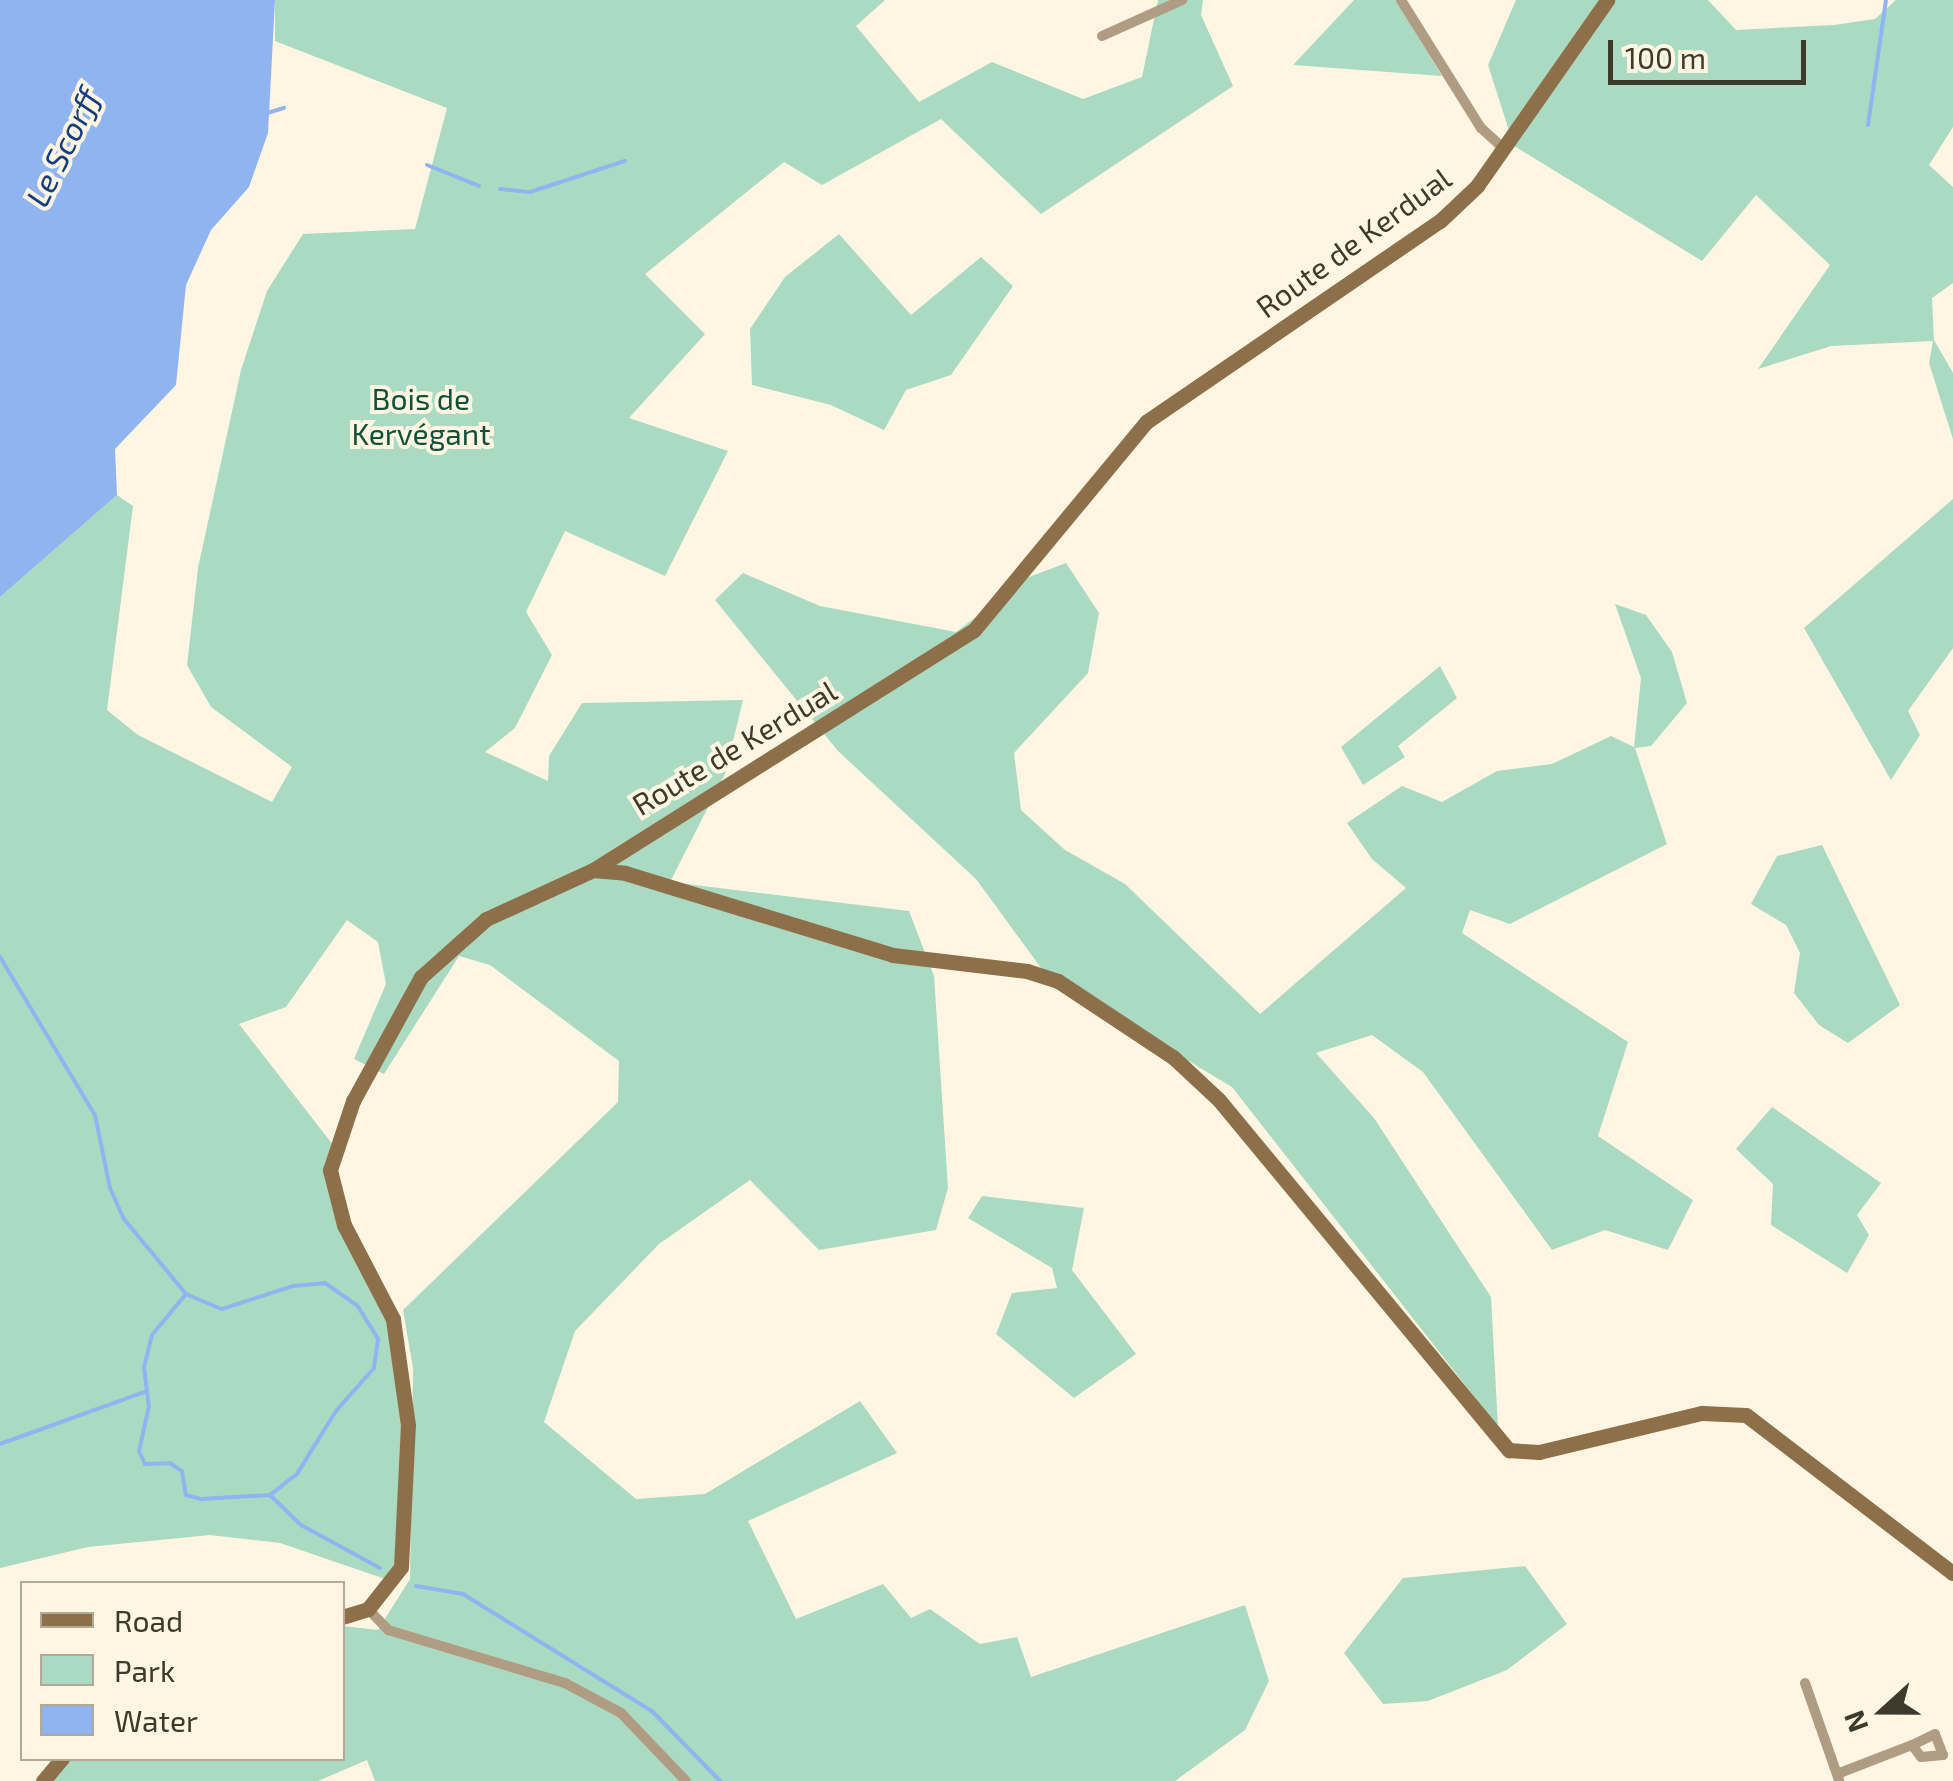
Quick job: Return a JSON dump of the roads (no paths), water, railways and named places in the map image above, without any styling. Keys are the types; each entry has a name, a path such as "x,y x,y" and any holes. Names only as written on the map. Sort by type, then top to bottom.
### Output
{"street":[{"path":"1102,36 1182,0"},
{"path":"1401,0 1481,128 1504,149"},
{"name":"Route de Kerdual","path":"368,1609 401,1567 406,1538 408,1425 400,1348 384,1294 334,1197 333,1145 432,965 486,919 593,870 974,630 1146,422 1440,221 1504,149 1607,0"},
{"path":"593,870 626,874 893,955 1027,971 1058,981 1201,1080 1509,1450 1538,1452 1702,1413 1746,1415 1953,1574"},
{"path":"345,1616 368,1609 388,1630 565,1683 621,1713 686,1781"},
{"path":"1805,1682 1838,1778 1912,1745"},
{"path":"43,1781 60,1761"}],"water":[{"name":"Le Scorff","path":"0,0 275,0 268,133 249,187 211,230 186,285 176,385 115,449 117,495 0,597"}],"waterway":[{"path":"1868,125 1886,0"},
{"path":"264,114 284,108"},
{"path":"500,189 530,192 625,161"},
{"path":"427,165 479,186"},
{"path":"0,957 95,1115 110,1188 124,1219 186,1294 152,1335 144,1367 149,1406 139,1451 145,1464 170,1463 182,1471 186,1495 201,1499 270,1495 301,1525 380,1568"},
{"path":"186,1294 222,1309 293,1286 325,1283 357,1305 378,1339 374,1368 336,1411 297,1474 270,1495"},
{"path":"0,1444 147,1391"},
{"path":"416,1586 463,1594 652,1711 720,1781"}],"park label":[{"name":"Bois de Kervégant","path":"421,415"}]}
